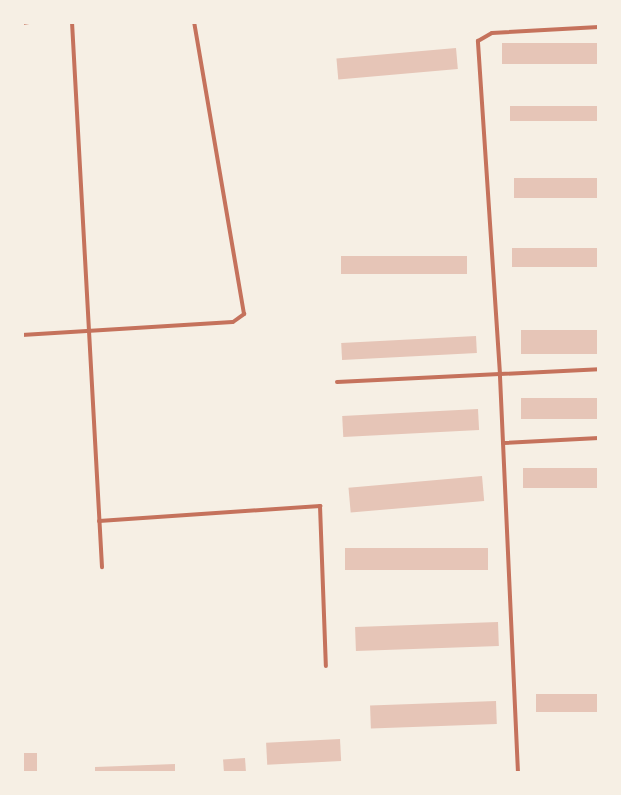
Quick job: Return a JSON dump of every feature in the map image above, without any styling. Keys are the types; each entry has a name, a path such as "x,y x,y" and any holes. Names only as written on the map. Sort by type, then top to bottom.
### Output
{"lane":[{"path":"22,23 29,22"},
{"path":"72,22 102,567"},
{"path":"22,335 233,322 244,314 194,22"},
{"path":"518,773 500,374 478,41 492,33 599,27"},
{"path":"337,382 599,369"},
{"path":"503,443 599,438"},
{"path":"99,521 320,506 326,666"}],"building":[{"path":"502,43 599,43 599,64 502,64"},
{"path":"456,48 458,69 338,79 336,58"},
{"path":"510,106 599,106 599,121 510,121"},
{"path":"514,178 599,178 599,198 514,198"},
{"path":"512,248 599,248 599,267 512,267"},
{"path":"341,256 467,256 467,274 341,274"},
{"path":"521,330 599,330 599,354 521,354"},
{"path":"476,336 477,353 342,360 341,343"},
{"path":"521,398 599,398 599,419 521,419"},
{"path":"478,409 479,430 343,437 342,416"},
{"path":"523,468 599,468 599,488 523,488"},
{"path":"482,476 484,501 351,513 349,488"},
{"path":"345,548 488,548 488,570 345,570"},
{"path":"498,622 499,646 356,651 355,627"},
{"path":"536,694 599,694 599,712 536,712"},
{"path":"496,701 497,724 371,728 370,705"},
{"path":"340,739 341,761 267,765 266,743"},
{"path":"22,753 37,753 37,773 22,773"},
{"path":"245,758 246,773 224,773 223,760"},
{"path":"175,764 175,773 95,773 95,767"}]}
